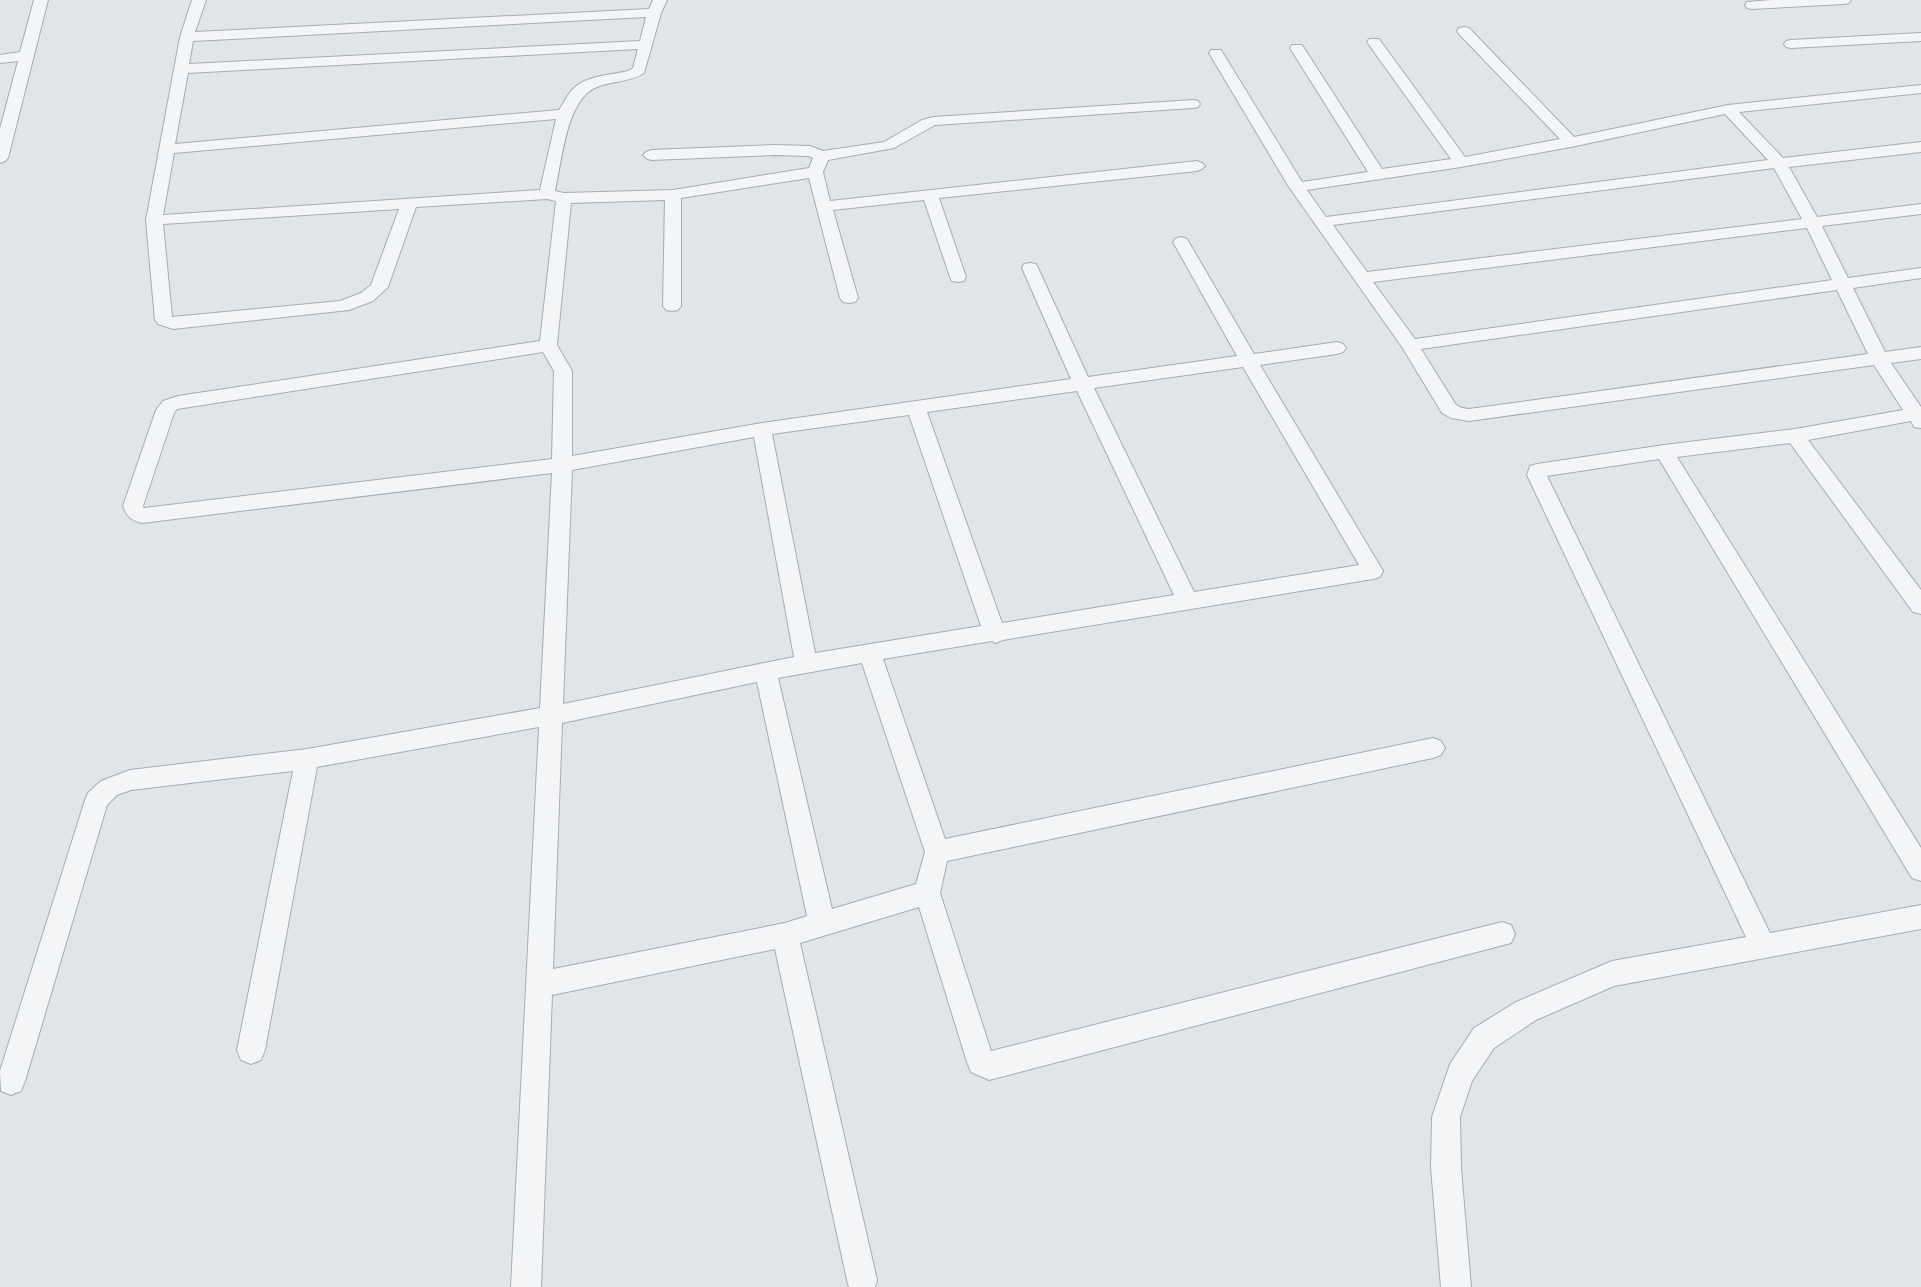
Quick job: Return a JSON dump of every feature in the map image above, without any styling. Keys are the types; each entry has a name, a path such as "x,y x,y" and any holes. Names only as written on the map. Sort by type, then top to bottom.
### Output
{"street":[{"path":"0,158 41,0"},
{"path":"199,0 187,37 154,220 164,320 173,323 343,306 367,297 379,287 409,204"},
{"path":"1752,5 1844,0"},
{"path":"187,37 657,7 644,45 639,70 593,83 583,88 578,92 564,114 556,196 548,344 563,371 562,465 538,985 526,1287"},
{"path":"1464,31 1571,142"},
{"path":"1791,44 1921,37"},
{"path":"1374,42 1461,162"},
{"path":"182,69 644,45"},
{"path":"1297,48 1378,175"},
{"path":"1216,53 1297,187 1410,345 1449,409 1458,414 1469,416 1921,353"},
{"path":"0,59 26,56"},
{"path":"1297,187 1461,162 1571,142 1728,109 1921,89"},
{"path":"849,298 815,172 821,158 830,154 888,145 933,121 1192,104"},
{"path":"1728,109 1779,163 1812,222 1879,359 1919,416 1795,436 1664,452 1537,471 1537,475 1764,947"},
{"path":"168,149 564,114"},
{"path":"1322,222 1779,163 1921,147"},
{"path":"651,155 803,150 816,153 821,158"},
{"path":"824,206 1197,166"},
{"path":"154,220 556,196 673,195 815,172"},
{"path":"930,194 958,277"},
{"path":"672,306 673,195"},
{"path":"1362,278 1921,208"},
{"path":"11,1081 97,800 109,788 130,780 307,759 550,716 806,664 1373,571 1248,360 1181,242"},
{"path":"1030,268 1082,383 1188,602"},
{"path":"1410,345 1921,272"},
{"path":"548,344 178,402 170,405 165,410 133,506 136,513 142,516 562,465 762,429 916,406 1337,348"},
{"path":"916,406 996,634"},
{"path":"762,429 806,664"},
{"path":"1795,436 1921,606"},
{"path":"1664,452 1921,870"},
{"path":"870,654 937,852 927,892 981,1062 989,1066 1502,934"},
{"path":"766,672 822,924"},
{"path":"937,852 1433,748"},
{"path":"251,1050 307,759"},
{"path":"538,985 785,935 927,892"},
{"path":"1456,1287 1446,1168 1446,1117 1460,1074 1484,1038 1526,1011 1612,974 1921,917"},
{"path":"785,935 862,1280"}]}
